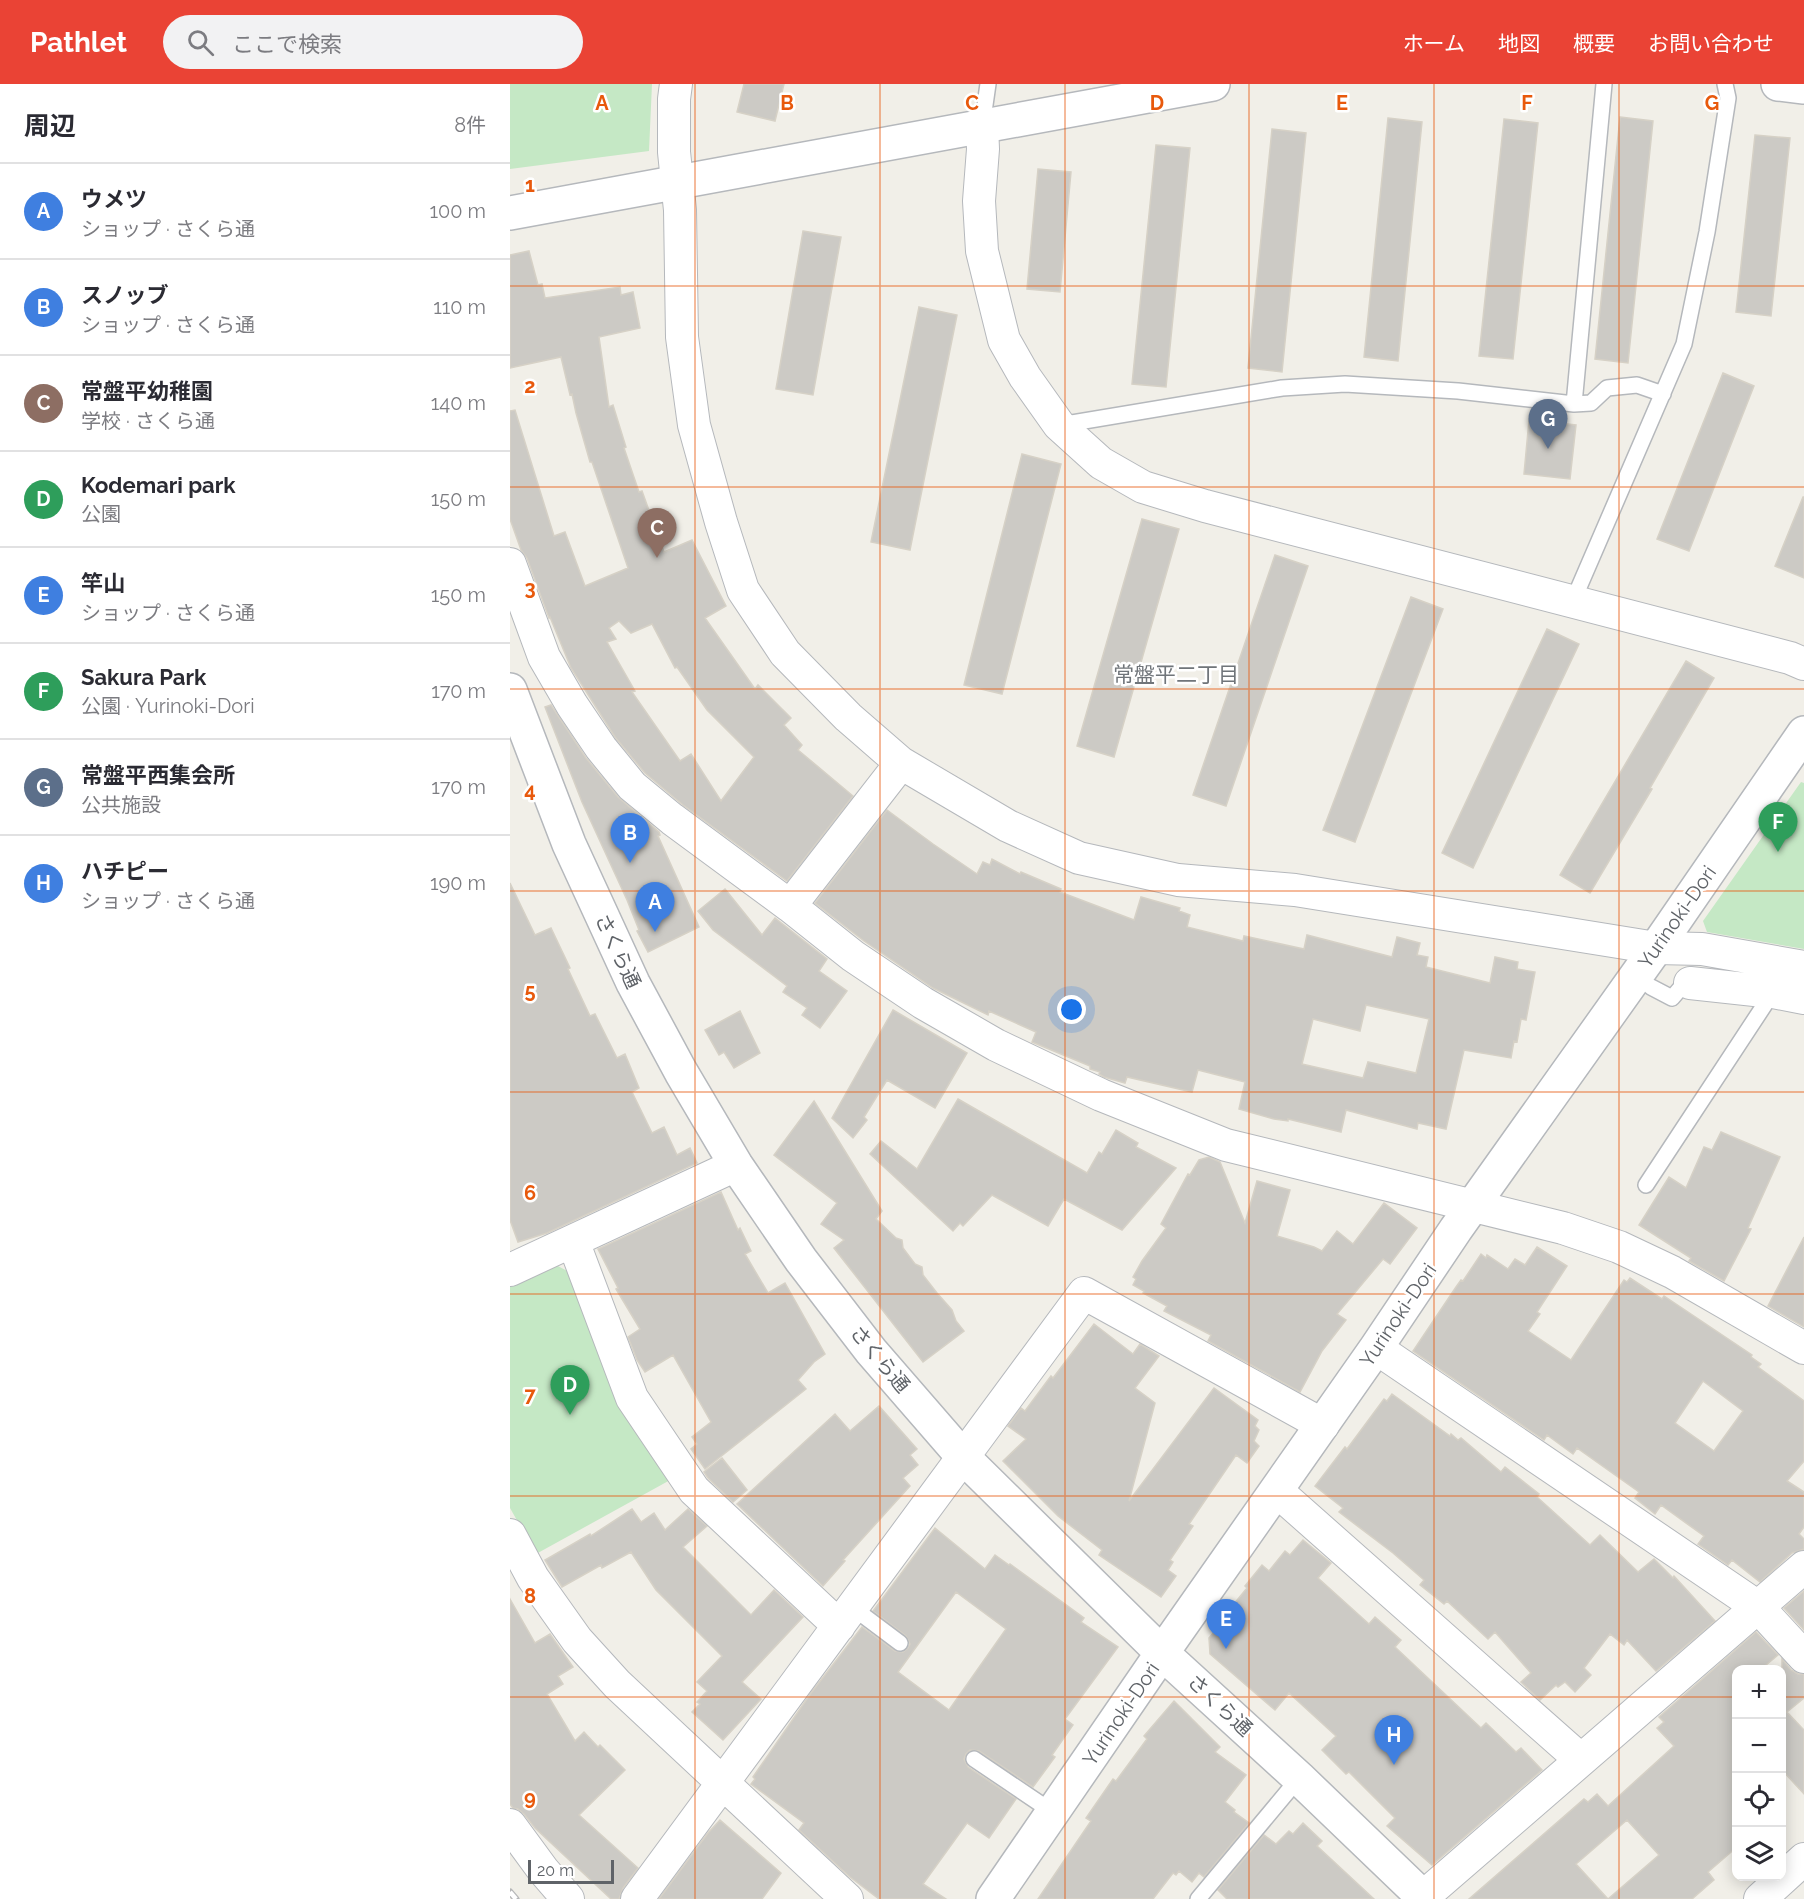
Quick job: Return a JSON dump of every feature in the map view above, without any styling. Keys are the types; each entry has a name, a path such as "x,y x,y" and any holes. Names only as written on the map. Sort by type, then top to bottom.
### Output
{"street":[{"path":"676,84 674,152 680,210 682,337 694,425 743,590 785,653 848,717 901,763 1008,826 1079,858 1178,880 1295,890 1656,948 1702,949 1804,967"},
{"path":"510,213 1213,84"},
{"path":"1778,84 1804,87"},
{"path":"982,126 983,149 978,201 982,251 1004,340 1025,377 1059,425 1101,463 1143,487 1205,506 1791,658 1804,664"},
{"path":"510,564 544,657 600,748 632,786 853,956 924,1003 996,1045 1101,1095 1226,1144 1563,1228 1619,1247 1672,1272 1804,1347"},
{"name":"さくら通","path":"513,710 569,844 633,983 681,1072 736,1165 801,1260 871,1351 963,1457 1162,1653 1299,1778 1419,1897"},
{"name":"Yurinoki-Dori","path":"993,1899 1474,1205 1656,948 1799,752"},
{"path":"789,906 901,763"},
{"path":"1690,983 1773,992 1804,998"},
{"path":"510,1270 736,1165"},
{"path":"573,1241 632,1398 694,1490 845,1616"},
{"path":"637,1899 1084,1293 1323,1425"},
{"path":"1376,1348 1758,1607 1804,1657"},
{"path":"1277,1491 1581,1760"},
{"path":"510,1535 533,1578 577,1640 617,1684 847,1899"},
{"path":"1419,1897 1804,1567"},
{"path":"510,1825 568,1899"},
{"path":"1760,1899 1804,1859"}],"lane":[{"path":"982,126 988,84"},
{"path":"1574,404 1604,84"},
{"path":"1573,601 1684,344 1707,232 1728,98 1725,84"},
{"path":"1059,425 1282,388 1346,384 1458,391 1574,404 1592,403 1607,388 1637,385 1663,394"},
{"path":"1651,987 1672,998 1684,984 1690,983"},
{"path":"1646,1185 1773,992"},
{"path":"845,1616 900,1643"},
{"path":"974,1759 1054,1813"},
{"path":"1198,1899 1299,1778"}],"green space":[{"path":"510,84 652,84 649,151 510,169"},
{"path":"1801,782 1804,783 1804,949 1707,932 1703,921"},
{"path":"556,1265 571,1273 672,1479 536,1554 510,1508 510,1286"}],"building":[{"path":"744,84 784,84 775,121 737,112"},
{"path":"1620,117 1653,121 1628,363 1595,359"},
{"path":"1388,118 1422,122 1398,361 1364,357"},
{"path":"1504,119 1538,123 1513,359 1479,356"},
{"path":"1272,129 1306,133 1282,372 1248,368"},
{"path":"1755,135 1790,138 1771,316 1736,312"},
{"path":"1156,145 1190,148 1166,387 1132,384"},
{"path":"1038,169 1071,172 1060,292 1027,289"},
{"path":"803,231 841,237 813,395 776,389"},
{"path":"529,251 538,285 542,284 545,298 620,287 621,295 633,292 640,328 599,337 609,407 613,405 639,492 642,491 664,552 692,540 726,606 705,618 755,689 758,685 791,718 784,725 802,745 798,750 853,796 787,881 683,805 645,773 615,737 571,668 510,519 510,411 515,410 554,536 565,532 585,586 628,568 592,462 590,462 561,357 510,368 510,255","holes":["619,621 631,633 652,624 675,668 677,667 707,710 754,757 721,801 691,754 680,761 632,692 635,691 607,642 616,639 609,628"]},
{"path":"919,307 957,315 910,550 871,542"},
{"path":"1723,373 1754,386 1689,551 1657,539"},
{"path":"1529,420 1576,425 1570,479 1524,474"},
{"path":"1022,454 1061,464 1002,694 964,685"},
{"path":"1804,497 1804,578 1775,566"},
{"path":"1142,519 1179,529 1114,757 1077,746"},
{"path":"1275,555 1308,566 1226,806 1193,795"},
{"path":"1411,597 1443,609 1355,842 1323,830"},
{"path":"1547,629 1579,644 1473,868 1442,853"},
{"path":"1686,661 1714,678 1590,893 1560,875"},
{"path":"551,705 586,758 618,797 659,832 658,836 699,927 648,952 582,802 545,707"},
{"path":"887,810 977,874 983,862 990,865 992,859 1020,874 1021,872 1061,889 1060,892 1134,920 1141,897 1180,908 1179,911 1190,915 1187,927 1243,941 1244,936 1304,949 1307,935 1392,957 1397,937 1420,943 1417,955 1428,957 1426,967 1490,983 1495,957 1518,962 1517,969 1535,972 1526,1020 1521,1019 1517,1042 1514,1041 1511,1058 1464,1050 1446,1129 1418,1123 1417,1129 1346,1110 1341,1132 1288,1119 1288,1121 1274,1119 1239,1109 1245,1082 1198,1070 1192,1092 1127,1077 1125,1083 1104,1077 1099,1074 1100,1072 1090,1069 1090,1066 1032,1042 1036,1032 989,1011 988,1015 933,988 864,941 815,903","holes":["1366,1005 1429,1019 1416,1073 1368,1062 1363,1078 1302,1064 1313,1019 1360,1031"]},
{"path":"510,883 535,935 551,928 590,1016 595,1014 617,1058 625,1054 639,1088 632,1092 652,1133 664,1127 677,1155 690,1148 697,1163 547,1233 518,1242 510,1220"},
{"path":"725,889 762,935 775,918 827,959 819,971 847,991 820,1028 802,1015 807,1008 783,992 787,986 713,930 698,911"},
{"path":"893,1010 967,1053 935,1108 887,1080 864,1117 867,1120 853,1138 832,1118"},
{"path":"740,1011 760,1053 734,1068 724,1052 719,1055 705,1030"},
{"path":"958,1099 1087,1173 1099,1152 1102,1154 1116,1130 1138,1143 1136,1147 1176,1168 1122,1230 1064,1199 1048,1226 992,1195 963,1226 960,1223 953,1231 870,1154 881,1141 917,1169"},
{"path":"814,1101 882,1211 876,1219 896,1238 902,1240 903,1248 915,1264 922,1267 923,1275 952,1310 956,1321 964,1331 923,1362 834,1248 844,1240 821,1224 837,1203 774,1155"},
{"path":"1721,1132 1780,1157 1748,1228 1751,1229 1724,1281 1689,1261 1691,1258 1639,1225 1669,1177 1686,1188 1704,1147 1712,1150"},
{"path":"1209,1157 1220,1162 1245,1223 1257,1181 1290,1190 1277,1236 1322,1251 1337,1231 1353,1244 1384,1203 1417,1228 1390,1264 1383,1259 1337,1314 1346,1320 1322,1351 1300,1392 1208,1341 1211,1335 1164,1311 1167,1306 1133,1285 1136,1279 1133,1277 1142,1261 1166,1228 1161,1224 1188,1174 1190,1175 1199,1160"},
{"path":"721,1192 738,1230 740,1228 751,1251 745,1254 768,1293 785,1283 825,1354 814,1362 798,1380 806,1389 705,1469 691,1449 697,1444 692,1437 711,1422 673,1355 645,1372 637,1360 628,1337 640,1329 616,1289 618,1288 598,1249"},
{"path":"1804,1237 1804,1327 1768,1306"},
{"path":"1537,1247 1567,1266 1537,1312 1540,1314 1528,1331 1571,1360 1624,1280 1627,1282 1630,1278 1662,1299 1664,1296 1752,1355 1751,1357 1761,1364 1758,1367 1804,1401 1804,1461 1787,1481 1804,1492 1804,1527 1799,1534 1804,1539 1804,1549 1792,1553 1760,1582 1732,1560 1728,1565 1698,1544 1704,1536 1661,1505 1655,1514 1635,1498 1639,1492 1577,1448 1573,1454 1547,1435 1544,1440 1413,1351 1481,1254 1486,1258 1487,1255 1508,1269 1515,1259 1525,1265","holes":["1703,1381 1743,1411 1714,1451 1675,1423"]},
{"path":"1094,1324 1133,1354 1140,1344 1159,1356 1135,1388 1155,1403 1129,1501 1214,1388 1258,1420 1255,1426 1259,1430 1254,1441 1259,1446 1247,1463 1236,1455 1189,1524 1193,1526 1170,1560 1173,1562 1168,1570 1176,1576 1161,1597 1099,1555 1102,1550 1058,1516 1003,1461 1026,1439 1008,1426 1021,1408 1025,1411 1051,1376 1053,1378"},
{"path":"1392,1394 1450,1436 1451,1434 1458,1440 1461,1438 1501,1472 1505,1467 1539,1494 1537,1497 1590,1545 1600,1535 1638,1572 1654,1559 1673,1578 1674,1576 1715,1621 1656,1671 1627,1640 1624,1645 1610,1634 1584,1668 1591,1675 1575,1692 1565,1682 1558,1687 1556,1685 1540,1700 1521,1682 1531,1673 1495,1632 1488,1639 1447,1601 1444,1604 1420,1585 1424,1580 1339,1512 1343,1508 1315,1486 1345,1447 1347,1449 1384,1399 1387,1401"},
{"path":"879,1406 917,1449 910,1455 918,1465 903,1478 910,1486 843,1560 845,1561 823,1586 737,1504 835,1414 850,1431"},
{"path":"722,1458 747,1490 733,1502 704,1472"},
{"path":"632,1509 641,1522 654,1513 665,1530 688,1509 707,1526 683,1547 751,1615 774,1590 803,1617 742,1682 761,1699 723,1740 692,1712 700,1704 697,1702 707,1691 697,1682 722,1656 656,1590 631,1552 602,1568 601,1565 562,1587 545,1560 590,1534 591,1536"},
{"path":"935,1528 985,1569 995,1555 1010,1564 1084,1618 1081,1622 1118,1647 1065,1719 1073,1725 1052,1755 1055,1757 1033,1787 979,1751 970,1750 966,1754 964,1759 968,1767 1016,1799 989,1838 967,1823 923,1884 946,1899 879,1899 850,1877 799,1830 804,1823 751,1784 755,1779 753,1777 811,1693 862,1627 895,1651 903,1652 908,1648 910,1644 906,1636 873,1611","holes":["956,1592 1006,1629 949,1710 898,1672"]},
{"path":"1303,1540 1331,1563 1318,1578 1369,1624 1375,1617 1401,1640 1395,1647 1481,1728 1486,1723 1516,1752 1521,1748 1542,1770 1432,1865 1387,1826 1395,1818 1349,1772 1346,1774 1322,1750 1336,1736 1289,1693 1275,1710 1210,1654 1209,1638 1231,1612 1229,1610 1262,1565 1269,1571 1285,1551 1290,1555"},
{"path":"1804,1591 1804,1630 1784,1608"},
{"path":"510,1599 535,1643 550,1634 573,1667 558,1676 563,1684 547,1694 575,1741 584,1732 625,1770 579,1815 638,1868 623,1888 619,1899 611,1899 535,1828 524,1814 510,1804"},
{"path":"1756,1632 1778,1655 1766,1665 1732,1665 1732,1851 1708,1872 1714,1880 1692,1899 1608,1899 1469,1899 1584,1799 1588,1802 1597,1794 1608,1806 1674,1746 1657,1728 1664,1722 1659,1717","holes":["1627,1820 1659,1855 1608,1899 1576,1864"]},
{"path":"1782,1659 1791,1670 1804,1674 1804,1698 1787,1712 1804,1730 1804,1794 1786,1774 1786,1665 1782,1665"},
{"path":"1174,1701 1220,1747 1215,1752 1246,1775 1225,1802 1249,1823 1204,1877 1199,1873 1192,1882 1179,1871 1176,1875 1173,1873 1153,1899 1038,1899 1091,1821 1086,1818 1113,1779 1116,1781 1147,1739 1144,1736"},
{"path":"720,1820 781,1873 762,1899 659,1899 708,1833"},
{"path":"1303,1823 1322,1841 1317,1846 1374,1899 1227,1899 1218,1890 1264,1835 1276,1844 1289,1831 1293,1834"}],"railway":[{"path":"510,1892 516,1899"}],"place":[{"name":"常盤平西集会所","path":"1548,449"},
{"name":"常盤平幼稚園","path":"657,558"},
{"name":"Sakura Park","path":"1778,852"},
{"name":"スノッブ","path":"630,863"},
{"name":"ウメツ","path":"655,932"},
{"name":"Kodemari park","path":"570,1415"},
{"name":"竿山","path":"1226,1649"},
{"name":"ハチピー","path":"1394,1765"}],"district":[{"name":"常盤平二丁目","path":"1176,675"}]}
